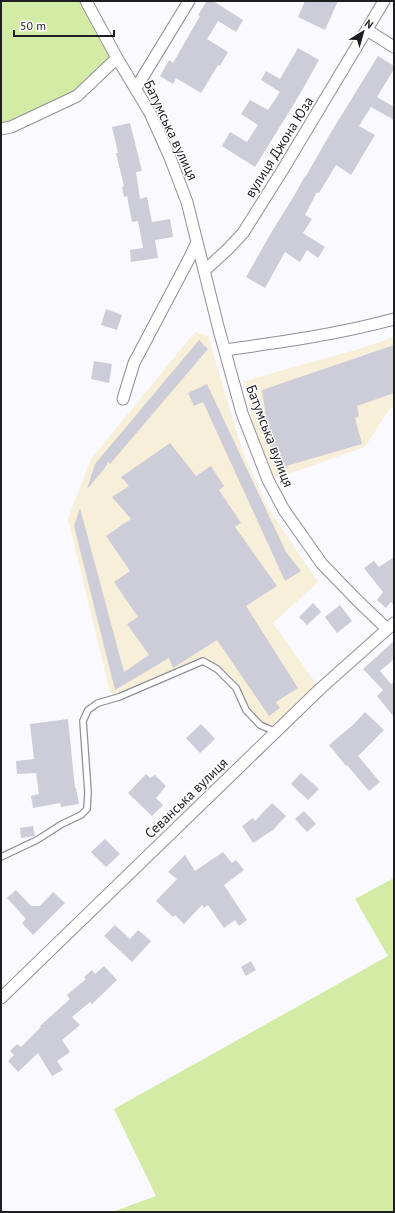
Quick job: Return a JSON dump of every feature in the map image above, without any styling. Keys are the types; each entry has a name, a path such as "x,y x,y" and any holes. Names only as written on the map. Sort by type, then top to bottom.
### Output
{"street":[{"name":"Батумська вулиця","path":"86,1 150,113 169,155 187,202 242,413 268,480 284,510 322,564 357,600 391,626"},
{"path":"136,88 189,1"},
{"name":"вулиця Джона Юза","path":"204,271 243,233 282,172 384,1"},
{"path":"367,30 394,47"},
{"path":"1,129 11,127 77,96 118,58"},
{"path":"123,399 134,363 197,242"},
{"path":"225,350 280,343 366,327 394,319"},
{"name":"Севанська вулиця","path":"1,998 320,689 391,626"}],"lane":[{"path":"1,857 36,840 62,824 82,815 87,809 88,792 83,721 88,710 98,703 119,697 203,661 218,669 236,688 246,710 260,725 276,732"}],"shaded area":[{"path":"195,332 208,336 242,450 268,508 318,582 273,623 320,689 276,732 260,725 246,710 236,688 203,661 119,697 110,692 68,519 91,459"},
{"path":"394,337 394,406 390,408 365,447 275,479 258,446 244,381 359,349"}],"green space":[{"path":"1,1 86,1 117,58 92,83 1,129"},
{"path":"394,878 394,1212 112,1212 156,1196 114,1109 388,956 355,899"}],"building":[{"path":"207,1 213,1 243,20 236,32 218,21 207,39 228,52 220,66 218,65 201,93 176,78 173,84 160,76 169,60 173,63"},
{"path":"305,1 338,1 325,30 298,17"},
{"path":"298,48 319,60 255,167 222,146 230,132 247,142 258,125 241,114 250,100 268,110 280,92 261,80 266,71 280,79"},
{"path":"378,56 394,66 394,69 377,97 394,107 394,120 371,107 359,126 375,135 351,175 336,165 319,193 317,192 305,215 312,219 303,233 325,247 318,258 307,250 300,262 285,252 265,288 246,277 330,134"},
{"path":"130,123 142,171 136,172 140,199 147,197 152,222 170,219 173,237 155,240 158,258 131,262 130,250 143,248 138,221 132,222 127,196 124,197 122,187 124,186 116,153 118,153 112,127"},
{"path":"106,309 122,315 117,330 101,325"},
{"path":"199,340 208,349 110,464 108,462 105,468 87,489 95,464"},
{"path":"394,345 394,393 357,406 359,416 355,418 362,444 276,469 272,459 264,418 266,417 262,390"},
{"path":"94,361 112,364 109,383 91,379"},
{"path":"207,384 286,552 301,571 285,581 203,402 194,406 188,393"},
{"path":"170,443 196,476 211,466 224,486 219,490 241,523 235,527 277,586 246,606 298,688 276,702 280,708 269,716 217,640 173,668 169,658 115,690 74,526 80,508 124,672 149,655 127,624 138,617 114,582 130,571 106,536 131,519 112,497 129,486 121,477"},
{"path":"394,557 394,606 391,602 386,608 377,600 383,592 364,568 374,561 379,567"},
{"path":"313,603 321,612 307,625 299,617"},
{"path":"340,605 352,621 337,633 325,617"},
{"path":"394,641 394,659 380,671 391,684 394,682 394,717 377,696 383,690 363,669"},
{"path":"365,712 384,730 358,756 380,782 369,791 329,745 354,724"},
{"path":"68,719 75,788 79,804 61,807 60,803 33,808 31,796 39,794 36,773 17,774 16,761 34,759 30,724"},
{"path":"201,724 215,739 200,753 186,738"},
{"path":"301,773 319,789 308,800 291,784"},
{"path":"146,774 150,778 155,775 166,786 156,798 163,805 152,816 128,793"},
{"path":"272,803 286,816 273,830 253,843 242,826 253,818 255,821"},
{"path":"304,811 316,824 307,832 295,819"},
{"path":"33,826 35,836 21,838 20,828"},
{"path":"105,839 120,854 106,867 91,852"},
{"path":"223,852 232,863 236,860 244,870 224,885 247,920 239,926 235,920 224,928 208,905 204,908 202,905 184,924 175,915 173,917 156,901 177,879 168,872 185,855 195,871"},
{"path":"16,890 31,906 40,906 53,892 65,903 33,935 22,923 26,919 7,898"},
{"path":"115,925 130,939 138,930 151,941 132,962 104,936"},
{"path":"251,961 256,970 246,976 241,967"},
{"path":"104,966 117,980 92,1004 90,1002 72,1017 80,1025 62,1040 70,1052 57,1061 63,1070 52,1076 38,1053 18,1072 8,1061 14,1055 10,1051 17,1044 21,1047 41,1027 40,1026 70,999 67,995 86,979 84,977 92,970 95,974"}]}
